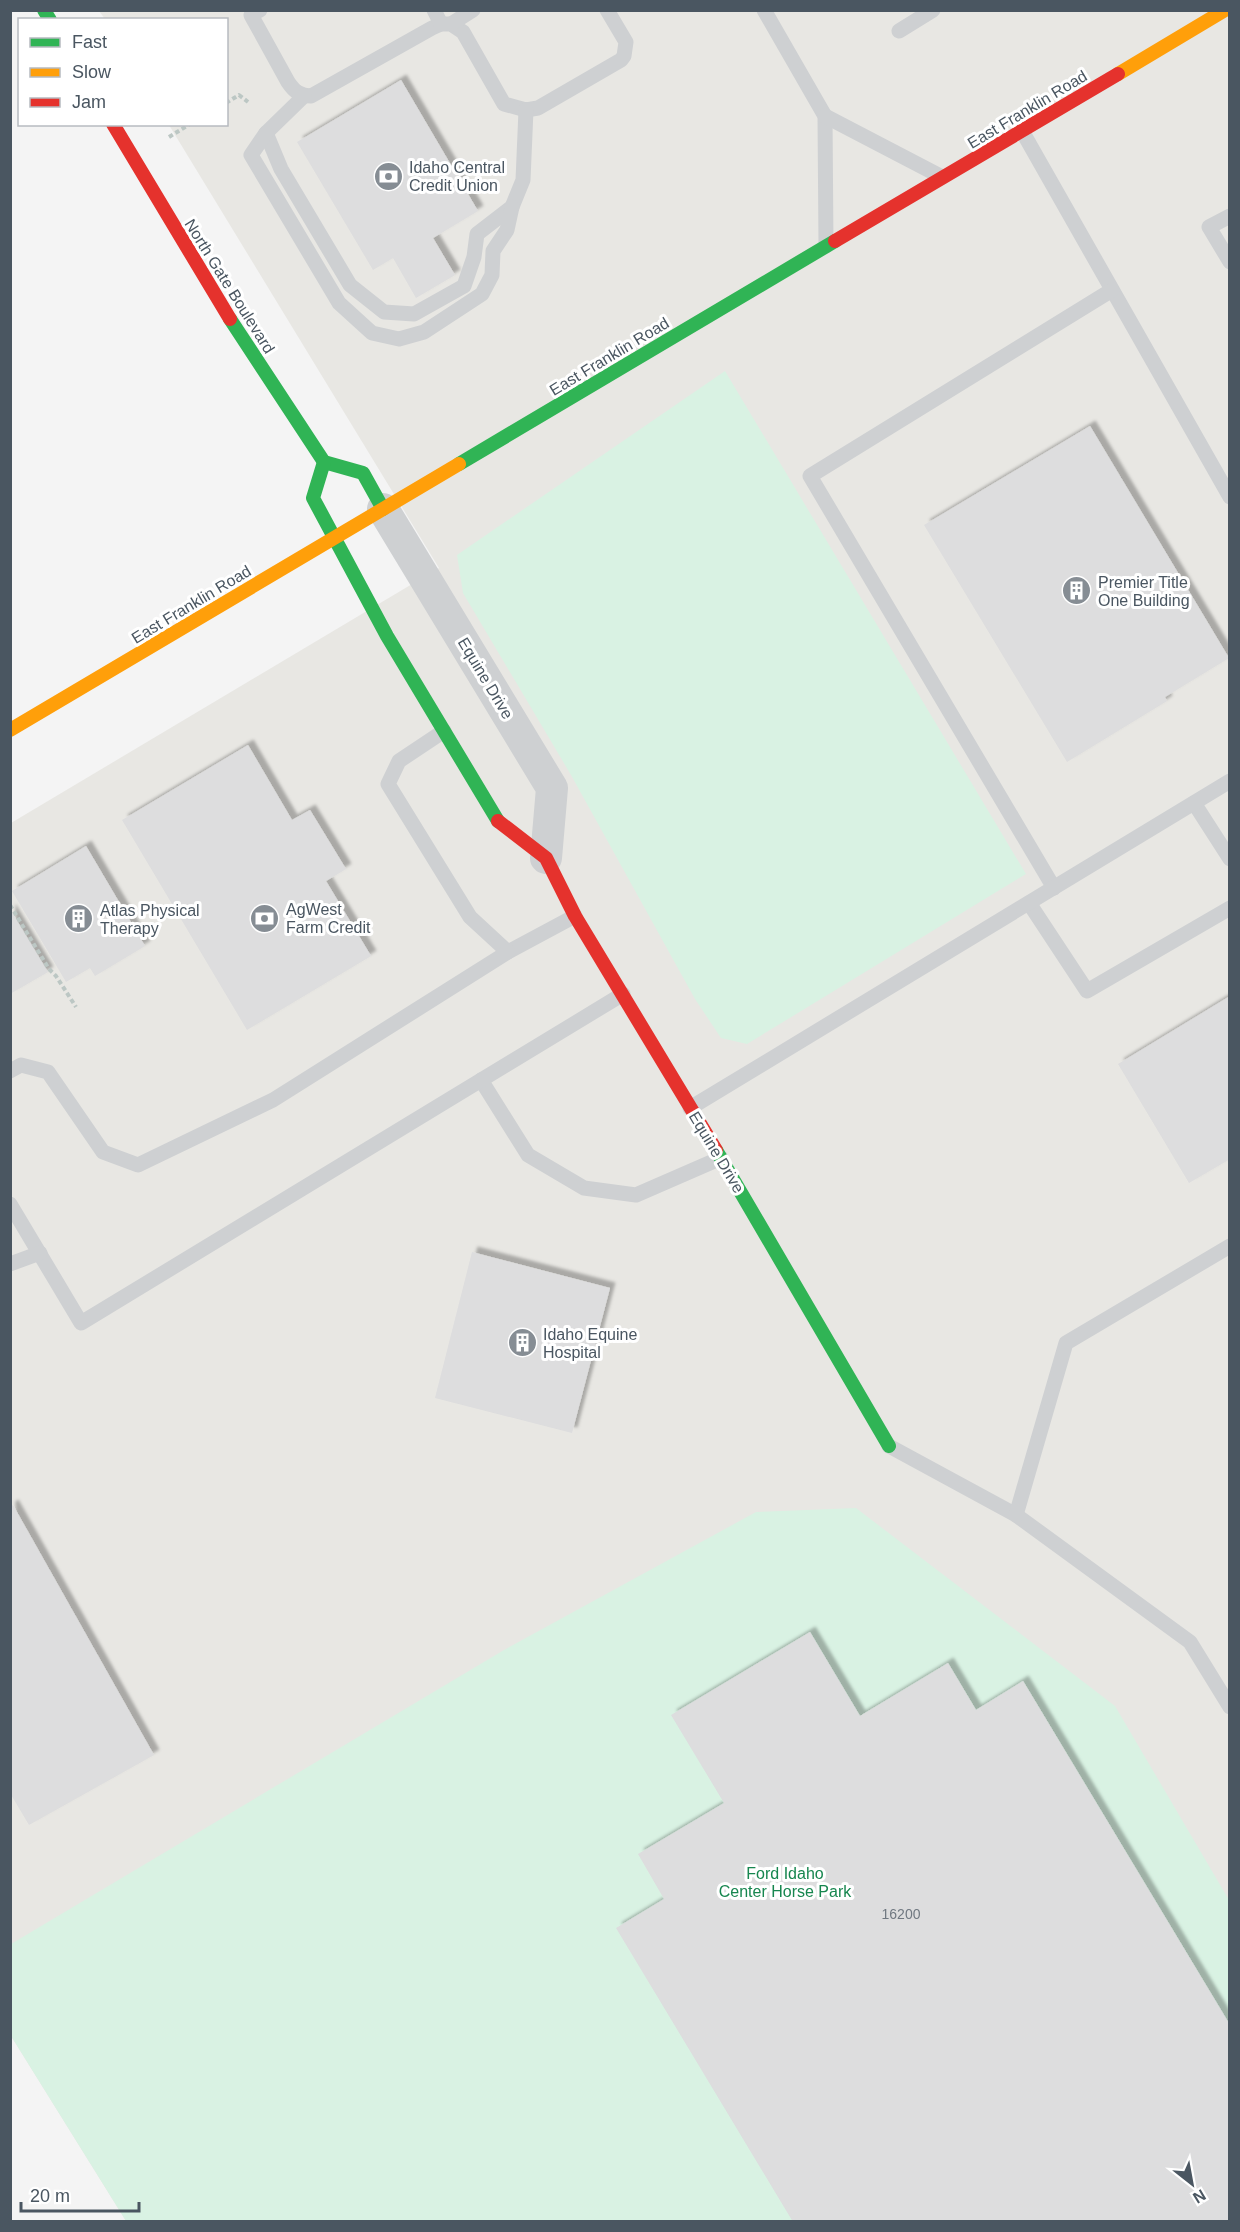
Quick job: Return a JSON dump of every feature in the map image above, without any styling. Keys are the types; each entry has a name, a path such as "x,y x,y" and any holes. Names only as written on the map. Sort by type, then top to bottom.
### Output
{"street":[{"name":"East Franklin Road","path":"10,730 1225,10"},
{"name":"North Gate Boulevard","path":"114,126 241,337 324,462"},
{"path":"334,538 313,498 324,462 363,473 382,509"},
{"name":"Equine Drive","path":"382,509 552,788 546,858"},
{"name":"Equine Drive","path":"334,538 387,636 499,823 546,858 575,916 721,1158 889,1446"}],"lane":[{"path":"260,10 251,15 288,82 294,91 304,96 311,96 442,20 473,10"},
{"path":"442,20 463,32 504,104 526,110 538,108 621,60 624,56 626,42 607,10"},
{"path":"764,10 825,116 826,247"},
{"path":"899,31 933,10"},
{"path":"304,96 266,132 251,155 339,303 372,333 399,339 424,332 482,294 492,275 494,251 507,230 512,207 523,180 526,110"},
{"path":"825,116 944,178"},
{"path":"1022,131 1230,497"},
{"path":"266,132 281,169 350,285 384,312 414,314 464,286 474,257 477,234 512,207"},
{"path":"1230,216 1209,227 1230,262"},
{"path":"1054,888 810,476 1112,290"},
{"path":"444,731 399,761 388,784 470,917 508,952"},
{"path":"690,1108 1230,781"},
{"path":"1194,803 1230,859"},
{"path":"1029,903 1087,991 1230,908"},
{"path":"10,1071 21,1065 48,1072 103,1152 138,1165 273,1100 508,952 575,916"},
{"path":"10,1204 81,1323 623,994"},
{"path":"481,1080 528,1155 584,1188 636,1195 721,1158"},
{"path":"1016,1515 1066,1343 1230,1246"},
{"path":"10,1264 40,1253"},
{"path":"889,1446 1016,1515 1190,1642 1230,1707"}],"path":[{"path":"228,102 239,95 248,102"},
{"path":"169,137 187,126"},
{"path":"10,904 49,969 76,1007"}],"shaded area":[{"path":"99,11 1229,11 1229,2221 126,2221 11,2036 11,823 439,568 170,126 228,126 228,18 104,18"}],"green space":[{"path":"725,371 1026,874 747,1044 721,1038 695,999 571,775 463,593 457,555"},
{"name":"Ford Idaho Center Horse Park","path":"856,1508 1115,1706 1229,1900 1229,2221 126,2221 11,2036 11,1944 504,1650 756,1512"}],"building":[{"name":"Idaho Central Credit Union","path":"401,80 478,211 433,238 455,275 416,298 393,258 373,270 297,142"},
{"name":"Premier Title One Building","path":"1090,426 1229,658 1165,697 1167,701 1067,762 924,525"},
{"name":"AgWest Farm Credit","path":"248,745 292,820 310,810 346,869 326,881 371,956 247,1030 122,820"},
{"name":"Atlas Physical Therapy","path":"86,846 145,946 95,976 90,968 66,982 12,891"},
{"path":"10,909 48,972 10,994"},
{"path":"1230,996 1230,1159 1189,1183 1118,1064"},
{"name":"Idaho Equine Hospital","path":"472,1252 610,1288 572,1433 435,1398"},
{"path":"13,1505 154,1755 29,1825 10,1793 10,1507"},
{"path":"810,1632 860,1716 948,1663 976,1710 1023,1681 1230,2025 1230,2222 793,2222 616,1928 664,1899 638,1854 724,1803 671,1715"}],"traffic: fast":[{"path":"44,10 49,18"},
{"path":"459,464 835,241"},
{"path":"230,319 324,462 363,473 383,509"},
{"path":"324,462 313,498 387,636 498,821"},
{"path":"716,1150 889,1446"}],"traffic: slow":[{"path":"1118,74 1225,10"},
{"path":"10,730 459,464"}],"traffic: jam":[{"path":"835,241 1118,74"},
{"path":"114,126 230,319"},
{"path":"498,821 546,858 575,916 716,1150"}],"place":[{"name":"Idaho Central Credit Union","path":"388,176"},
{"name":"Premier Title One Building","path":"1077,591"},
{"name":"AgWest Farm Credit","path":"265,918"},
{"name":"Atlas Physical Therapy","path":"79,919"},
{"name":"Idaho Equine Hospital","path":"522,1343"}]}
